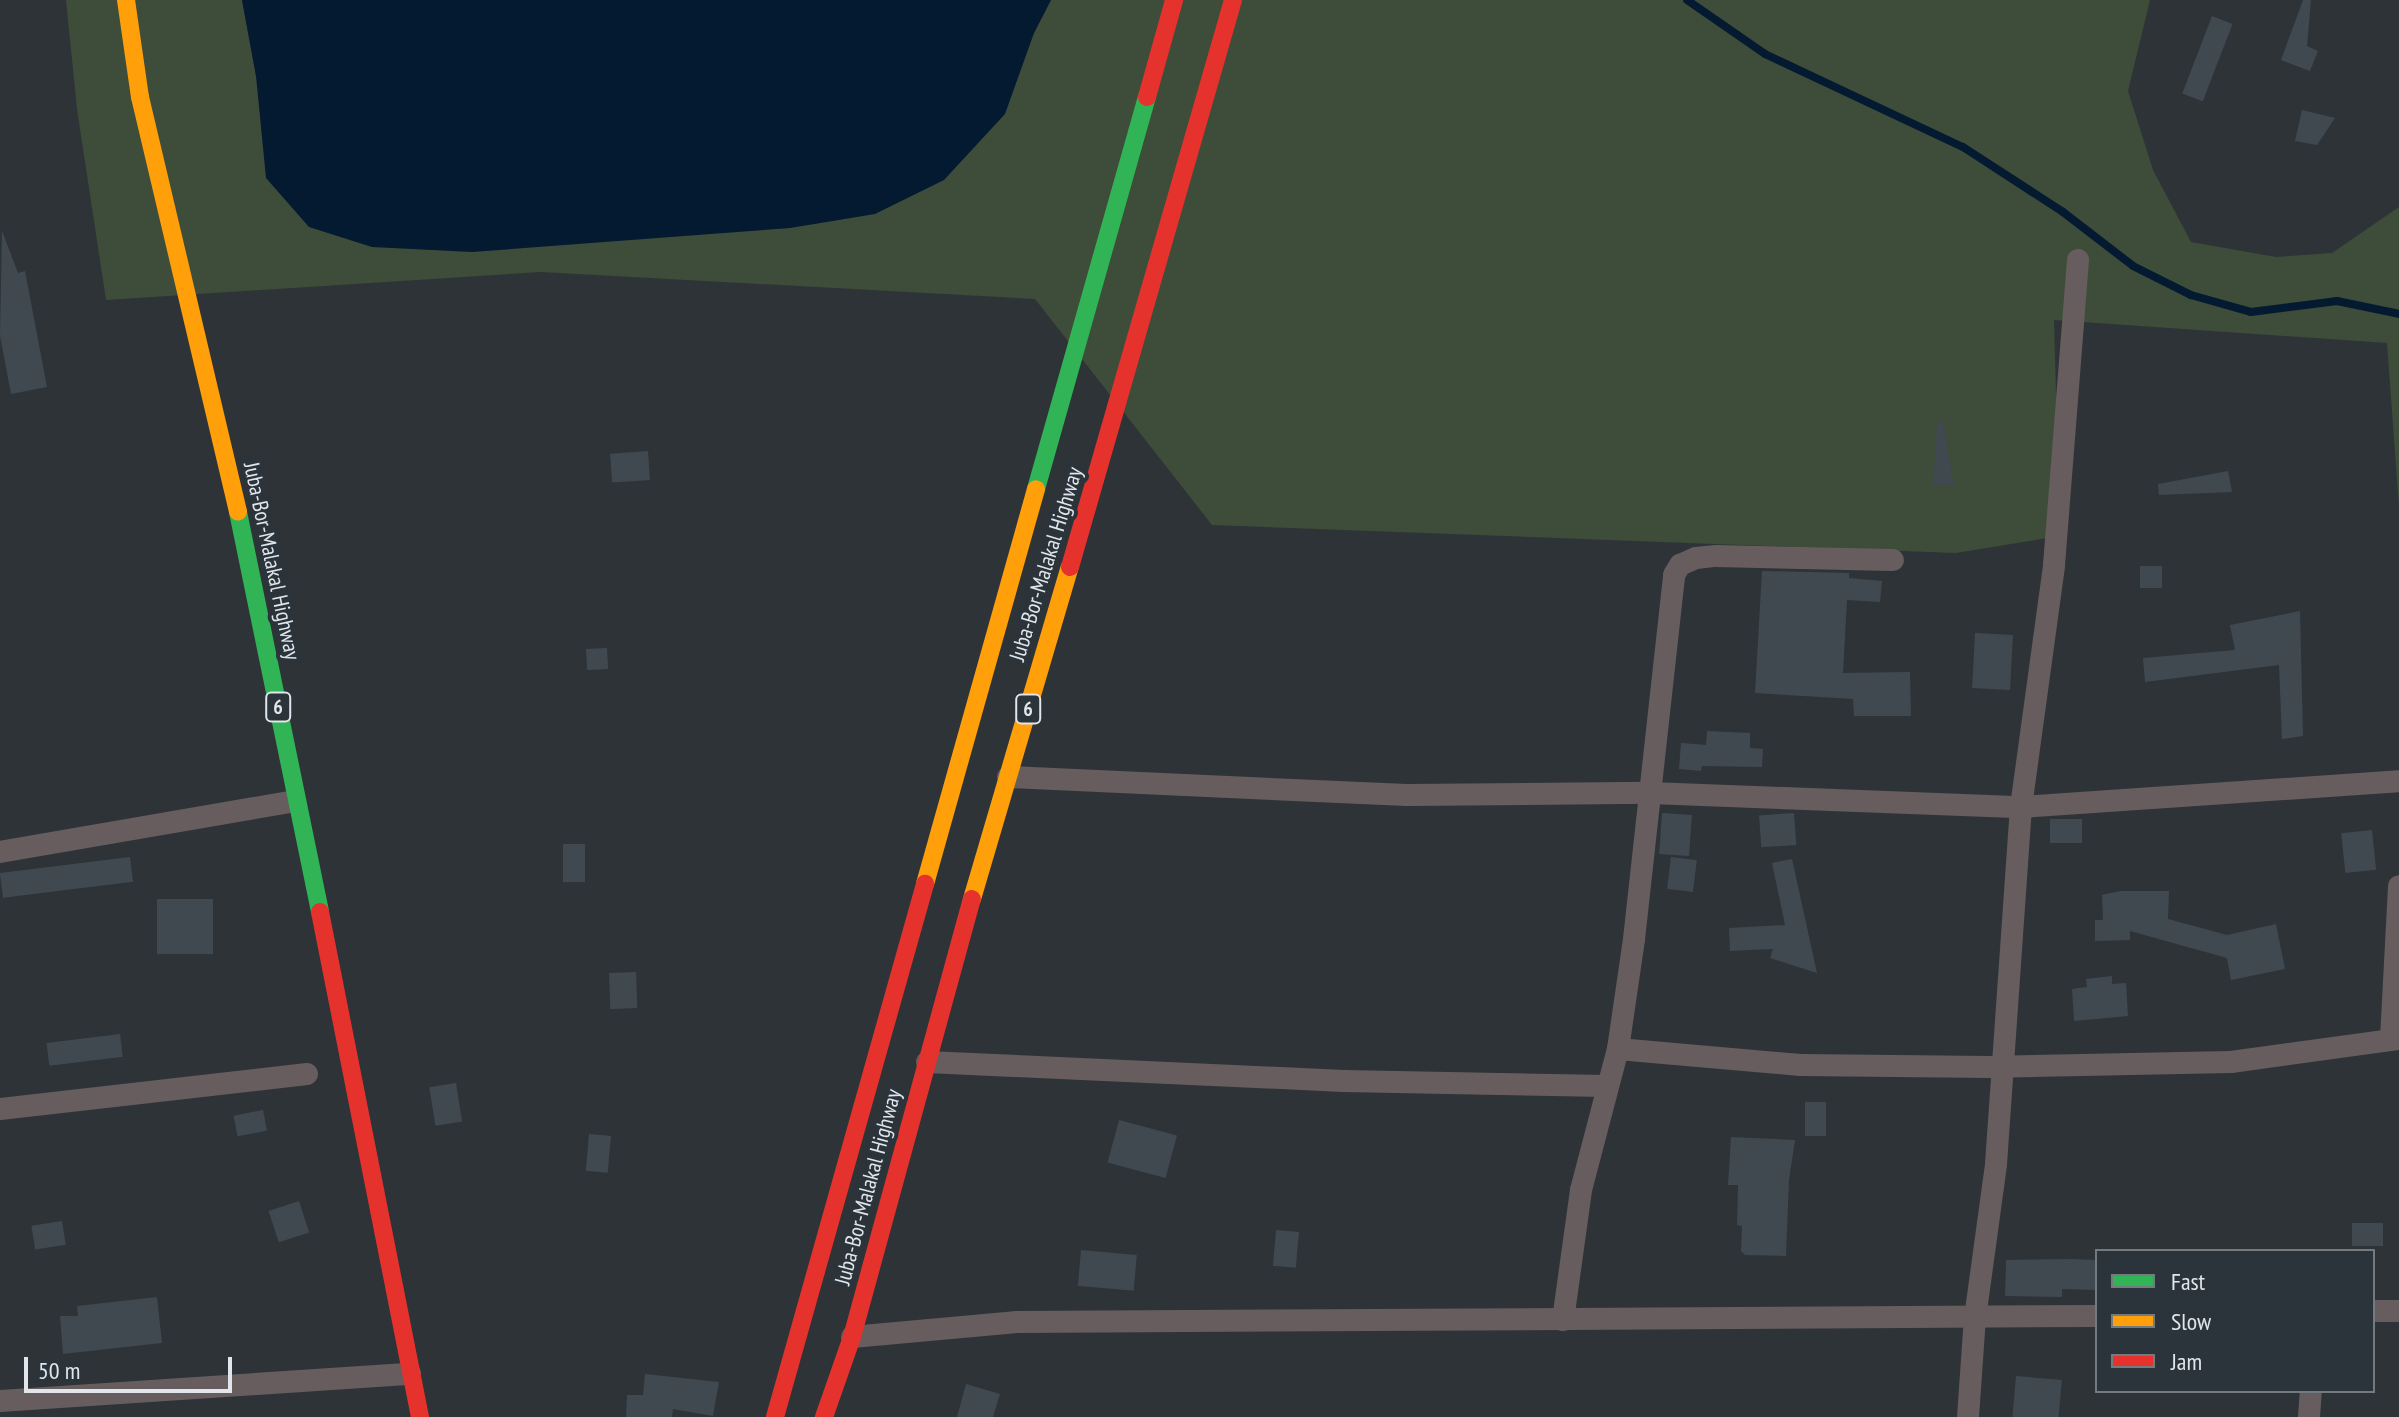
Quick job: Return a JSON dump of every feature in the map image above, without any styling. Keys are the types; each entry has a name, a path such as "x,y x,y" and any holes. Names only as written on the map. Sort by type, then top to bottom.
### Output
{"main road":[{"name":"Juba-Bor-Malakal Highway","path":"126,0 140,97 254,582 295,801 420,1417"},
{"name":"Juba-Bor-Malakal Highway","path":"775,1417 1174,0"},
{"name":"Juba-Bor-Malakal Highway","path":"824,1417 852,1337 1008,777 1135,350 1233,0"}],"street":[{"path":"1968,1417 1975,1318 1996,1164 2021,807 2054,565 2078,260"},
{"path":"1563,1320 1581,1190 1618,1049 1651,793 1671,589 1680,565 1696,558 1716,556 1893,560"},
{"path":"1008,777 1407,795 1651,793 2021,807 2399,781"},
{"path":"0,852 295,801"},
{"path":"1618,1049 1800,1065 2003,1066 2231,1062 2395,1039 2399,886"},
{"path":"927,1062 1344,1081 1606,1086"},
{"path":"0,1109 307,1074"},
{"path":"2375,1311 2399,1311"},
{"path":"852,1337 1017,1322 2095,1316"},
{"path":"0,1401 410,1374"},
{"path":"2309,1417 2311,1393"}],"green space":[{"path":"66,0 242,0 256,76 638,238 790,228 1034,33 1051,0 2150,0 2128,91 2153,170 2191,242 2276,257 2332,253 2399,207 2399,507 2387,343 2054,320 2060,536 1956,553 1212,525 1035,299 541,272 106,300 77,109"}],"water":[{"path":"242,0 1051,0 1034,33 1005,114 944,180 875,214 790,228 472,252 372,247 309,227 266,178 256,76"}],"building":[{"path":"2303,0 2311,0 2307,46 2318,51 2310,71 2281,60"},
{"path":"2212,16 2233,24 2203,101 2182,93"},
{"path":"2302,110 2335,118 2317,145 2295,141"},
{"path":"2,231 18,273 25,271 47,387 11,394 0,336"},
{"path":"1937,422 1943,422 1954,486 1933,485"},
{"path":"648,451 650,480 612,483 610,454"},
{"path":"2228,471 2232,492 2159,495 2158,484"},
{"path":"2140,566 2162,566 2162,588 2140,588"},
{"path":"1762,571 1849,573 1849,578 1882,581 1880,602 1847,600 1843,673 1910,672 1911,716 1854,716 1853,699 1755,693"},
{"path":"2300,611 2303,736 2282,739 2279,665 2145,682 2143,658 2235,650 2230,625"},
{"path":"1975,633 2013,635 2010,690 1972,688"},
{"path":"607,648 608,669 587,670 586,649"},
{"path":"1707,731 1750,733 1750,748 1763,749 1762,767 1702,766 1701,771 1679,769 1681,743 1706,745"},
{"path":"1662,813 1692,815 1689,856 1659,854"},
{"path":"1794,813 1796,845 1761,847 1759,815"},
{"path":"2050,819 2082,819 2082,843 2050,843"},
{"path":"2372,830 2376,870 2345,873 2341,833"},
{"path":"563,844 585,844 585,882 563,882"},
{"path":"130,857 133,882 3,898 0,873"},
{"path":"1671,857 1697,860 1693,892 1667,889"},
{"path":"1792,859 1817,973 1770,958 1773,949 1730,951 1729,928 1785,925 1772,863"},
{"path":"2120,891 2169,891 2168,919 2227,935 2276,924 2285,969 2231,980 2227,958 2130,931 2130,940 2095,941 2095,920 2103,920 2102,895"},
{"path":"157,899 213,899 213,954 157,954"},
{"path":"636,972 637,1008 610,1009 609,973"},
{"path":"2112,976 2112,984 2126,983 2128,1016 2074,1021 2072,989 2087,987 2086,979"},
{"path":"120,1034 123,1057 49,1066 47,1043"},
{"path":"456,1083 462,1122 435,1126 429,1087"},
{"path":"1805,1102 1826,1102 1826,1136 1805,1136"},
{"path":"263,1110 267,1131 238,1136 234,1116"},
{"path":"1119,1120 1177,1136 1166,1178 1108,1163"},
{"path":"589,1134 611,1136 608,1173 586,1171"},
{"path":"1731,1137 1795,1140 1789,1180 1786,1256 1745,1255 1741,1251 1742,1226 1737,1225 1738,1185 1728,1185"},
{"path":"299,1201 309,1232 279,1242 269,1211"},
{"path":"62,1221 66,1245 35,1250 31,1226"},
{"path":"2352,1223 2383,1223 2383,1246 2352,1246"},
{"path":"1276,1230 1299,1232 1296,1268 1273,1266"},
{"path":"1081,1250 1137,1255 1134,1291 1078,1286"},
{"path":"2006,1260 2095,1260 2095,1290 2062,1289 2062,1297 2005,1296"},
{"path":"157,1297 162,1343 63,1354 60,1316 78,1316 77,1306"},
{"path":"645,1374 719,1382 713,1416 673,1409 672,1417 626,1417 627,1395 643,1395"},
{"path":"2016,1376 2062,1380 2059,1417 2012,1417"},
{"path":"966,1384 1000,1394 993,1417 957,1417"}],"waterway":[{"path":"1687,0 1765,54 1963,147 2063,212 2133,266 2191,295 2251,312 2337,301 2399,314"}],"traffic: fast":[{"path":"1036,489 1147,97"},
{"path":"238,512 320,912"}],"traffic: slow":[{"path":"126,0 140,97 238,512"},
{"path":"925,884 1036,489"},
{"path":"972,899 1070,567"}],"traffic: jam":[{"path":"1147,97 1174,0"},
{"path":"1070,567 1233,0"},
{"path":"775,1417 925,884"},
{"path":"824,1417 852,1337 972,899"},
{"path":"320,912 420,1417"}]}
